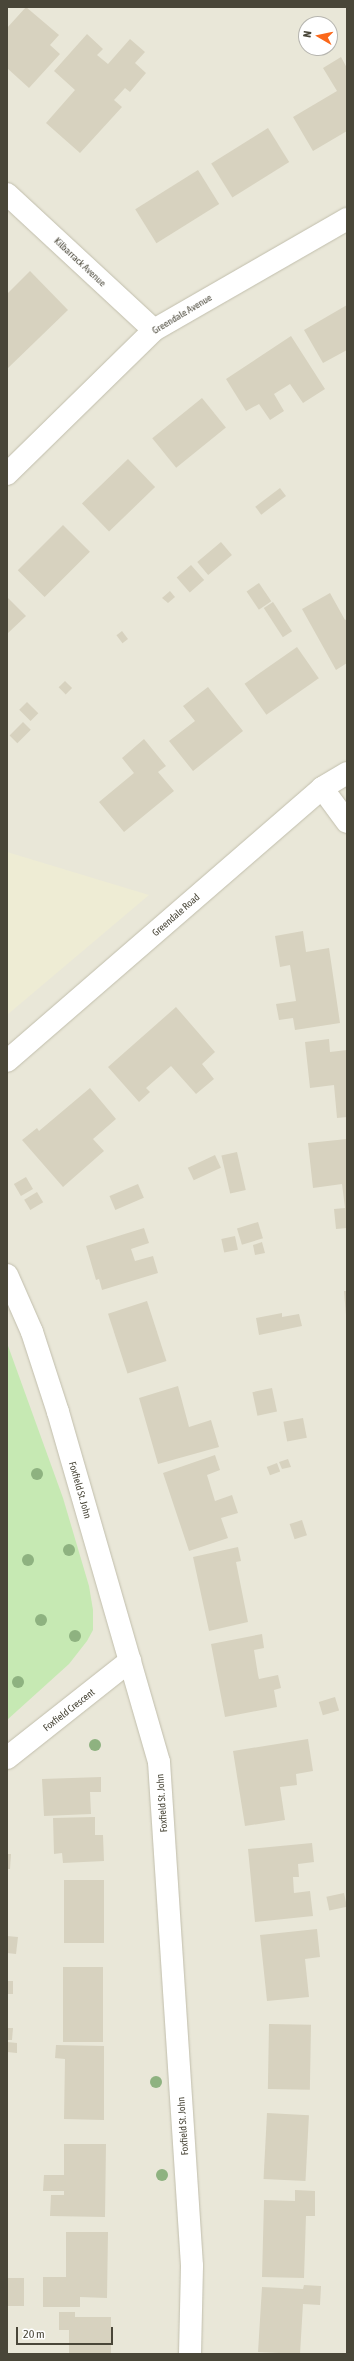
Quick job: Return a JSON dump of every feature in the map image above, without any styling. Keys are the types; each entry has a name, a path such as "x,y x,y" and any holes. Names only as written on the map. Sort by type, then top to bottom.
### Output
{"street":[{"name":"Kilbarrack Avenue","path":"7,194 154,330"},
{"name":"Greendale Avenue","path":"7,474 154,330 347,219"},
{"name":"Greendale Road","path":"7,1062 322,788 347,773"},
{"path":"322,788 347,822"},
{"name":"Foxfield St. John","path":"7,1275 35,1339 159,1762 192,2266 190,2354"},
{"name":"Foxfield Crescent","path":"7,1758 130,1661"}],"shaded area":[{"path":"7,7 347,7 347,2354 7,2354"},
{"path":"7,852 149,895 7,1015"}],"green space":[{"path":"7,1343 63,1498 89,1586 93,1610 93,1630 87,1641 69,1664 7,1720"}],"building":[{"path":"26,7 59,35 50,45 60,54 29,88 7,68 7,28"},
{"path":"87,34 103,49 97,55 108,64 130,39 145,52 135,63 146,73 130,92 125,88 114,100 122,107 80,153 46,123 75,90 54,71"},
{"path":"341,57 347,68 347,131 313,151 293,117 337,91 323,68"},
{"path":"268,128 289,162 232,197 211,164"},
{"path":"198,170 219,204 156,243 135,209"},
{"path":"30,271 68,310 7,369 7,294"},
{"path":"347,305 347,350 323,363 304,330"},
{"path":"291,336 325,389 303,403 290,384 274,394 284,411 270,420 259,404 246,411 226,379"},
{"path":"202,398 226,428 176,468 152,438"},
{"path":"128,459 155,487 109,532 82,503"},
{"path":"280,488 286,496 261,515 255,507"},
{"path":"63,525 90,552 45,597 18,570"},
{"path":"221,542 232,555 208,575 197,562"},
{"path":"191,565 204,580 190,593 177,577"},
{"path":"259,583 271,601 259,610 247,591"},
{"path":"170,591 175,597 168,603 162,598"},
{"path":"330,593 345,620 347,619 347,663 336,670 302,609"},
{"path":"7,597 26,616 7,634"},
{"path":"273,602 292,631 283,637 264,608"},
{"path":"122,631 128,639 122,643 116,635"},
{"path":"297,647 319,678 266,715 245,684"},
{"path":"65,681 72,688 66,694 59,687"},
{"path":"208,687 243,731 193,771 169,741 195,721 183,706"},
{"path":"27,702 38,713 31,721 19,710"},
{"path":"23,722 31,730 17,743 10,735"},
{"path":"144,739 166,766 158,772 174,791 124,832 99,802 134,773 122,758"},
{"path":"303,931 306,952 329,948 340,1023 295,1030 293,1018 279,1020 276,1004 296,1001 290,965 280,967 275,936"},
{"path":"176,1007 215,1052 202,1064 214,1079 196,1094 171,1066 146,1088 150,1092 139,1102 108,1067"},
{"path":"329,1039 330,1052 347,1050 347,1117 337,1118 334,1085 310,1088 305,1042"},
{"path":"90,1088 116,1119 93,1139 104,1151 63,1187 22,1140 37,1128 39,1131"},
{"path":"347,1139 347,1228 336,1229 334,1209 345,1208 342,1184 313,1188 308,1143"},
{"path":"237,1152 246,1190 230,1194 221,1156"},
{"path":"215,1155 221,1168 194,1180 188,1168"},
{"path":"26,1177 33,1189 21,1196 14,1184"},
{"path":"138,1184 144,1198 115,1210 109,1196"},
{"path":"37,1192 43,1202 30,1210 24,1200"},
{"path":"258,1222 263,1238 242,1245 237,1228"},
{"path":"144,1228 149,1243 131,1249 135,1261 153,1256 158,1273 102,1290 99,1279 96,1280 86,1246"},
{"path":"235,1236 238,1250 224,1253 221,1239"},
{"path":"262,1242 265,1253 255,1255 253,1245"},
{"path":"344,1291 347,1291 346,1315"},
{"path":"147,1301 166,1361 127,1374 108,1314"},
{"path":"282,1313 282,1317 299,1314 302,1326 259,1335 256,1318"},
{"path":"178,1386 189,1427 211,1420 219,1447 158,1464 139,1398"},
{"path":"272,1388 277,1411 257,1416 252,1392"},
{"path":"303,1418 307,1438 287,1441 283,1422"},
{"path":"215,1455 220,1470 207,1475 215,1501 232,1495 238,1513 221,1518 228,1538 189,1551 163,1473"},
{"path":"288,1459 291,1467 282,1469 279,1462"},
{"path":"277,1463 280,1471 270,1475 267,1467"},
{"path":"302,1520 307,1535 295,1539 290,1524"},
{"path":"238,1547 241,1561 236,1562 248,1622 209,1631 193,1557"},
{"path":"262,1634 264,1648 254,1650 258,1675 259,1679 278,1675 281,1688 274,1690 277,1707 225,1717 211,1644"},
{"path":"335,1697 339,1710 323,1715 319,1702"},
{"path":"308,1739 313,1771 296,1774 297,1785 280,1787 285,1820 245,1826 233,1751"},
{"path":"101,1777 101,1792 90,1792 91,1814 44,1816 42,1779"},
{"path":"95,1817 95,1835 103,1835 104,1861 63,1863 62,1853 54,1854 53,1818"},
{"path":"312,1843 314,1862 298,1864 299,1877 293,1877 294,1893 310,1891 313,1916 255,1922 248,1849"},
{"path":"7,1854 11,1854 10,1869 7,1869"},
{"path":"64,1880 104,1880 104,1943 64,1943"},
{"path":"344,1893 347,1907 329,1910 326,1897"},
{"path":"317,1929 320,1957 305,1959 309,1997 267,2001 260,1935"},
{"path":"7,1936 18,1937 16,1954 7,1953"},
{"path":"63,1967 103,1967 103,2042 63,2042"},
{"path":"7,1981 13,1981 13,1994 7,1994"},
{"path":"269,2024 311,2025 310,2090 268,2089"},
{"path":"7,2028 13,2028 12,2040 7,2040"},
{"path":"7,2042 17,2043 17,2053 7,2052"},
{"path":"56,2045 104,2046 104,2120 64,2119 65,2059 55,2058"},
{"path":"267,2113 309,2115 305,2181 264,2179"},
{"path":"64,2144 106,2144 105,2217 50,2216 51,2195 64,2195 64,2191 43,2191 44,2175 64,2175"},
{"path":"295,2190 315,2191 315,2216 306,2216 304,2278 262,2277 264,2200 295,2201"},
{"path":"66,2232 108,2232 107,2298 80,2297 80,2307 43,2307 43,2277 66,2277"},
{"path":"7,2278 24,2278 24,2306 7,2306"},
{"path":"304,2285 321,2286 320,2305 303,2304 300,2354 258,2352 262,2287 303,2289"},
{"path":"59,2312 75,2312 75,2317 111,2317 111,2354 69,2354 69,2330 59,2330"}]}
